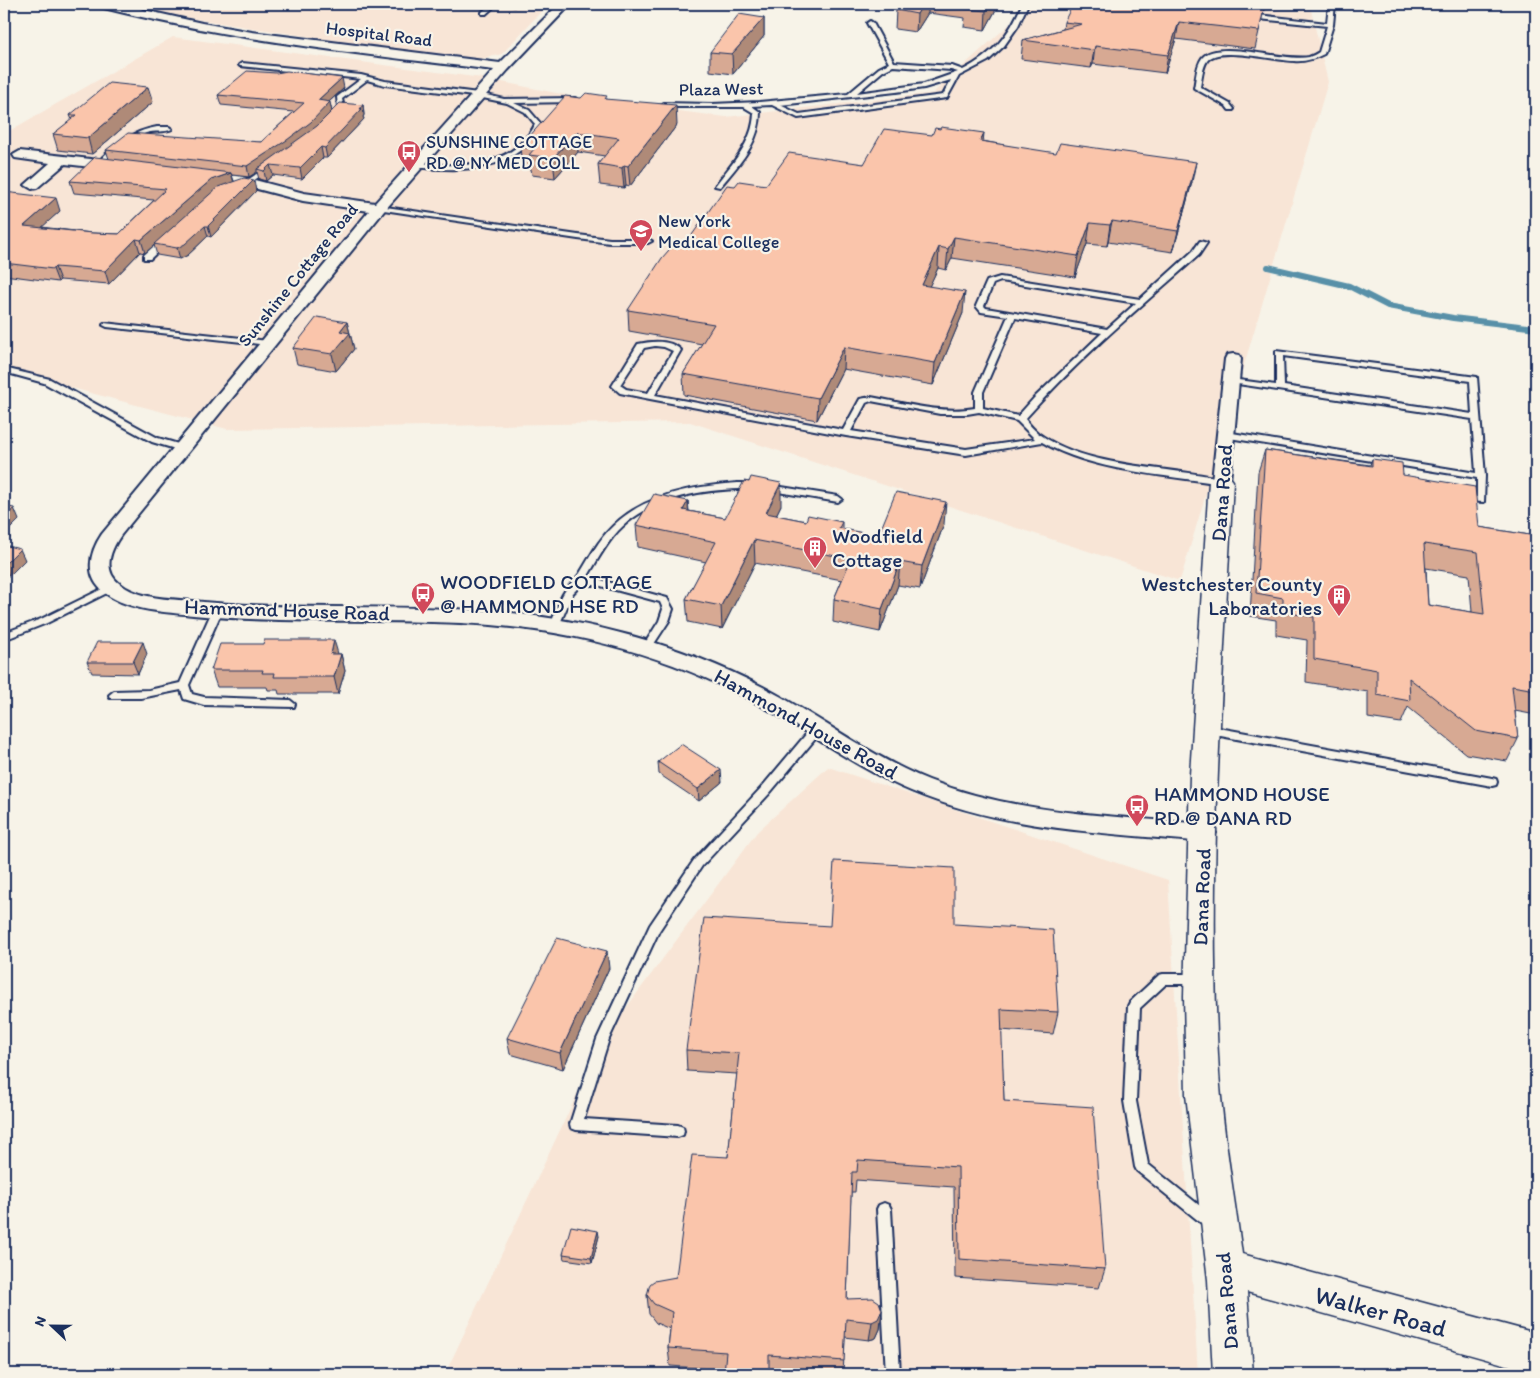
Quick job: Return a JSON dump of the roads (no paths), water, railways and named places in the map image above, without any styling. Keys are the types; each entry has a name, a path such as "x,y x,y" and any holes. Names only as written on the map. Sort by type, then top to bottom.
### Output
{"street":[{"name":"Hospital Road","path":"104,4 132,12 259,36 503,67"},
{"name":"Sunshine Cottage Road","path":"110,588 100,572 101,552 114,531 415,165 503,67 565,4"},
{"path":"20,155 127,167"},
{"path":"32,185 62,160"},
{"path":"192,174 248,182 303,196 379,208"},
{"name":"Dana Road","path":"1233,359 1222,481 1207,730 1201,978 1202,1072 1226,1268 1233,1374"},
{"name":"Hammond House Road","path":"110,588 131,597 162,604 218,611 291,615 473,617 555,626 647,648 700,667 756,693 871,762 920,786 973,804 1068,822 1204,833"},
{"name":"Walker Road","path":"1226,1268 1536,1353"}],"lane":[{"path":"132,12 145,4"},
{"path":"484,13 494,4"},
{"name":"Plaza West","path":"654,105 746,105 904,90 960,74 991,54 1010,37 1026,4"},
{"path":"1231,110 1228,105 1197,88 1206,57 1218,52 1227,51 1292,59 1310,58 1322,53 1330,25 1332,4"},
{"path":"1244,15 1330,25"},
{"path":"774,103 798,116 906,104 945,97 960,74 952,68 892,64 870,23"},
{"name":"Plaza West","path":"847,96 862,87 885,66 892,64"},
{"path":"242,65 366,78 385,83 504,101 585,100"},
{"path":"328,121 341,108 339,98 366,78"},
{"path":"415,165 453,168 482,164 497,161 518,150 536,131 538,124 527,111 504,101"},
{"path":"718,186 752,140 758,122 757,112 746,105"},
{"path":"99,164 136,133 152,128 168,129"},
{"path":"232,190 280,161"},
{"path":"379,208 610,241 648,241"},
{"path":"147,257 174,233"},
{"path":"1020,419 1037,400 1109,332 1196,253 1203,243"},
{"path":"1109,332 984,310 980,306 990,283 1000,279 1142,302"},
{"path":"979,410 979,392 1012,315"},
{"path":"107,324 268,343"},
{"path":"650,397 677,350 673,346 651,343 641,346 616,386 623,391 650,397 846,433 966,452 1042,440"},
{"path":"1280,388 1280,352 1474,379 1481,500 1455,496"},
{"path":"4,370 47,381 155,440 182,448"},
{"path":"1231,381 1476,416"},
{"path":"846,433 864,401 871,399 944,411 967,413 979,410 1020,419 1026,429 1042,440 1110,464 1222,481"},
{"path":"1226,435 1481,476"},
{"path":"1366,457 1387,472"},
{"path":"555,626 568,592 579,582 595,556 619,524 636,511 671,496 703,490 751,486 800,492 838,500"},
{"path":"579,582 597,582 664,600 668,609 664,621 647,648"},
{"path":"4,637 44,621 110,588"},
{"path":"218,611 184,684 188,696 204,701 290,704"},
{"path":"114,695 134,696 162,692 184,684"},
{"path":"678,1131 576,1124 602,1039 654,928 698,863 764,791 817,729"},
{"path":"1207,730 1492,782"},
{"path":"1201,978 1163,979 1134,1006 1130,1101 1142,1167 1220,1231"},
{"path":"884,1209 893,1374"}],"waterway":[{"path":"1268,267 1349,286 1388,306 1453,318 1536,328"}],"place":[{"name":"SUNSHINE COTTAGE RD @ NY MED COLL","path":"409,173"},
{"name":"New York Medical College","path":"641,252"},
{"name":"Woodfield Cottage","path":"815,569"},
{"name":"WOODFIELD COTTAGE @ HAMMOND HSE RD","path":"423,615"},
{"name":"Westchester County Laboratories","path":"1339,617"},
{"name":"HAMMOND HOUSE RD @ DANA RD","path":"1137,827"}]}
